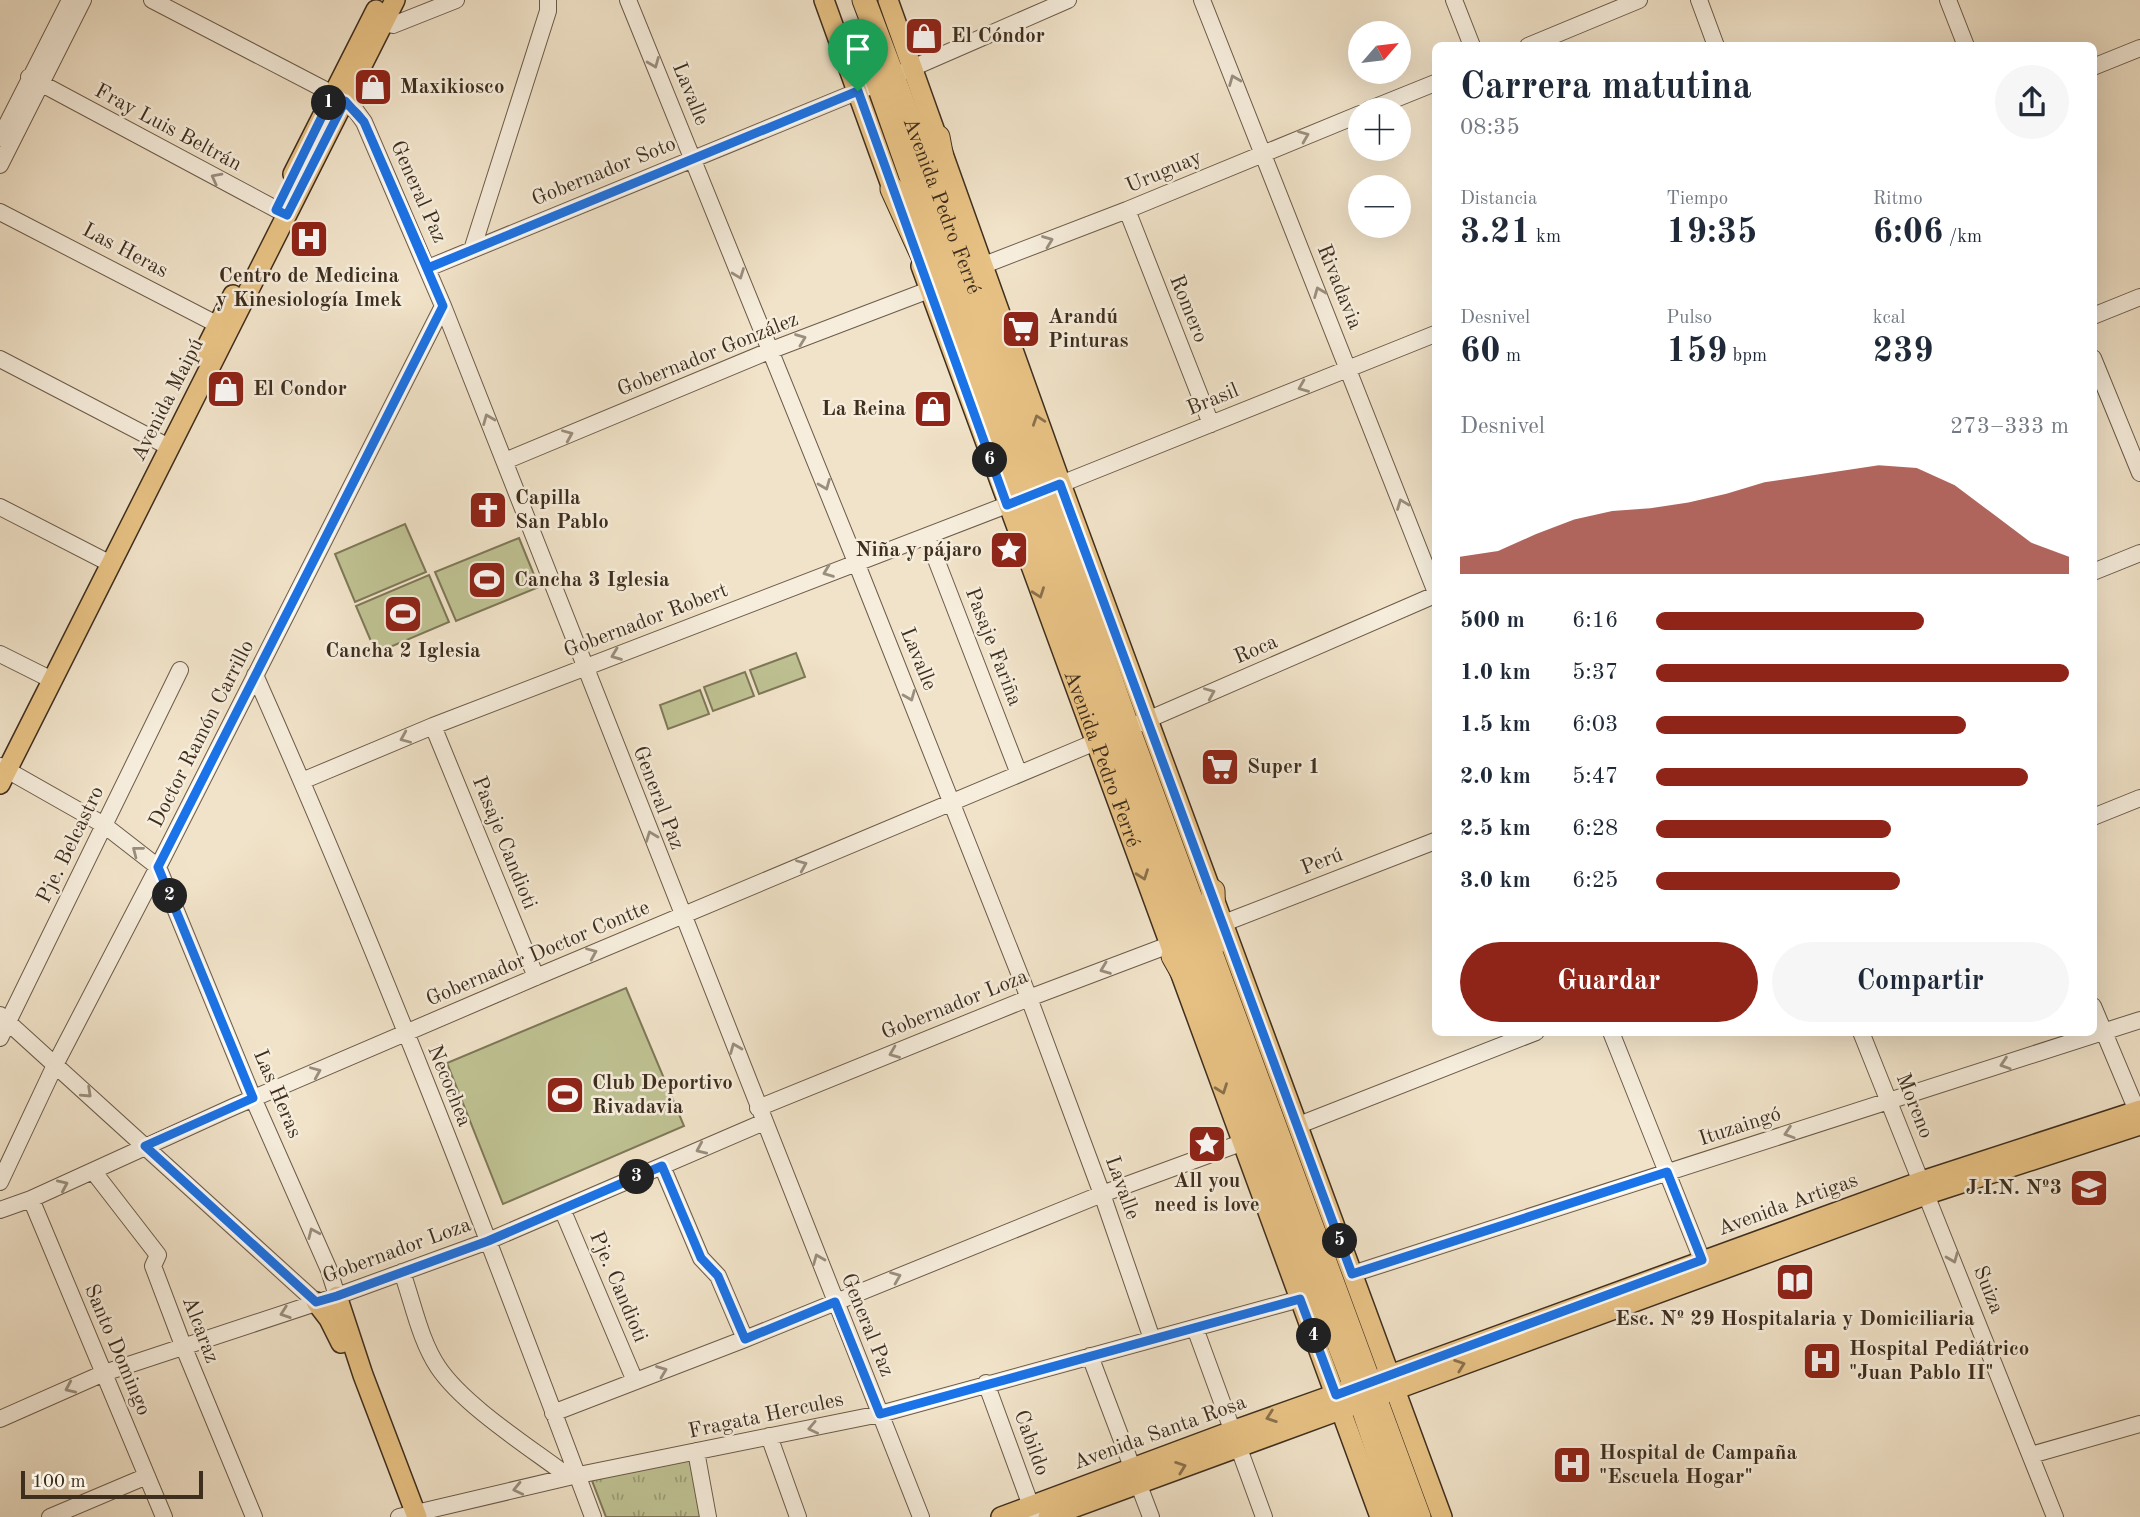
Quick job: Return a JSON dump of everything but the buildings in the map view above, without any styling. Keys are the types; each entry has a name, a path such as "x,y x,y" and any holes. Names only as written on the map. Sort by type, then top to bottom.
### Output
{"highway":[{"name":"Avenida Pedro Ferré","path":"847,0 885,80 974,291 1034,494 1270,1137 1366,1392 1419,1517"},
{"name":"Avenida Pedro Ferré","path":"864,0 885,80 988,394 1034,494"},
{"path":"938,137 944,175 974,291"},
{"path":"892,189 988,394"},
{"path":"1213,891 1214,922 1250,1022 1270,1137"},
{"path":"1171,950 1270,1137"},
{"name":"Avenida Pedro Ferré","path":"1366,1392 1400,1517"}],"main road":[{"name":"Avenida Maipú","path":"377,23 381,0"},
{"name":"Avenida Maipú","path":"2,769 377,23 395,0"},
{"name":"Avenida Pedro Ferré","path":"824,0 885,80 938,137 984,265 1034,494"},
{"name":"Avenida Pedro Ferré","path":"887,0 885,80 892,189 929,289 1034,494 1121,731 1171,950"},
{"name":"Avenida Pedro Ferré","path":"1121,731 1213,891 1224,923 1270,1137 1300,1299 1366,1392 1442,1517"},
{"name":"Avenida Artigas","path":"1366,1392 1702,1260 2139,1116"},
{"name":"Avenida Pedro Ferré","path":"1270,1137 1352,1274 1380,1517"},
{"name":"Avenida Artigas","path":"1366,1392 1925,1188"},
{"name":"Las Heras","path":"337,1296 409,1516"},
{"path":"316,1302 329,1319 343,1346 409,1516"},
{"name":"Avenida Santa Rosa","path":"1001,1517 1033,1511 1366,1392"},
{"name":"Avenida Santa Rosa","path":"1048,1517 1082,1511 1135,1475"}],"street":[{"path":"0,165 70,0"},
{"path":"0,138 83,0"},
{"path":"152,0 339,98"},
{"path":"377,23 393,25 456,0"},
{"path":"471,250 548,10 548,0"},
{"name":"Lavalle","path":"628,0 694,158 1029,998 1102,1194 1152,1339"},
{"name":"Gobernador Soto","path":"428,268 885,80 1068,0"},
{"name":"Rivadavia","path":"1202,0 1349,368 1432,585"},
{"path":"1454,0 1470,42"},
{"path":"1538,42 1639,0"},
{"path":"1699,0 1715,42"},
{"path":"1948,0 1964,42"},
{"path":"2097,65 2140,48"},
{"name":"Fray Luis Beltrán","path":"35,80 281,213"},
{"path":"1398,98 1432,84"},
{"name":"General Paz","path":"339,98 364,122 428,268 920,1517"},
{"name":"Uruguay","path":"984,265 1127,210 1348,119"},
{"name":"Romero","path":"1127,210 1211,424"},
{"name":"Las Heras","path":"0,212 224,328"},
{"name":"Gobernador González","path":"505,461 769,351 929,289"},
{"path":"2097,314 2140,297"},
{"name":"Doctor Ramón Carrillo","path":"0,1182 56,1063 443,306"},
{"name":"Brasil","path":"1034,494 1432,335"},
{"path":"0,359 164,444"},
{"path":"2097,368 2140,473"},
{"name":"Gobernador Robert","path":"302,781 433,726 1034,494"},
{"path":"0,507 105,561"},
{"name":"Pasaje Fariña","path":"927,536 1019,774"},
{"path":"2097,570 2140,553"},
{"name":"Roca","path":"1121,731 1432,594"},
{"path":"0,654 47,677"},
{"name":"Pje. Belcastro","path":"0,1038 4,1018 104,825 180,670"},
{"name":"Necochea","path":"255,675 302,781 405,1034 488,1241 553,1413 573,1476 593,1517"},
{"name":"Pasaje Candioti","path":"433,726 536,976"},
{"name":"Gobernador Doctor Contte","path":"0,1210 31,1199 253,1098 536,976 1121,731"},
{"name":"Las Heras","path":"2,769 104,825 158,867 253,1098 329,1270 337,1296"},
{"path":"2097,815 2140,798"},
{"name":"Perú","path":"1224,923 1432,842"},
{"name":"Gobernador Loza","path":"0,1419 104,1373 337,1296 488,1241 662,1166 761,1115 1029,998 1171,950"},
{"path":"2097,1016 2139,1116"},
{"path":"4,1018 316,1302"},
{"name":"Ituzaingó","path":"2097,1034 2140,1020"},
{"path":"553,1413 745,1339 1102,1194 1270,1137 1526,1036"},
{"path":"1613,1036 1702,1260"},
{"name":"Moreno","path":"1863,1036 1925,1188"},
{"name":"Ituzaingó","path":"1352,1274 2091,1036"},
{"path":"662,1166 701,1258 718,1276 745,1339"},
{"name":"Alcaraz","path":"93,1171 158,1255 153,1266 254,1517"},
{"name":"Suiza","path":"1925,1188 2055,1517"},
{"name":"Santo Domingo","path":"31,1199 164,1517"},
{"name":"Pje. Candioti","path":"562,1209 635,1381"},
{"path":"402,1272 429,1349 439,1369 471,1403 573,1476"},
{"name":"Fragata Hercules","path":"409,1516 573,1476 880,1414 1300,1299"},
{"path":"1195,1328 1264,1517"},
{"path":"1090,1356 1151,1517"},
{"name":"Cabildo","path":"986,1383 1033,1511"},
{"path":"2031,1455 2140,1423"},
{"path":"769,1436 798,1517"},
{"path":"696,1451 708,1517"},
{"path":"50,1517 146,1476"}],"green space":[{"path":"405,524 426,572 355,602 335,554"},
{"name":"Cancha 3 Iglesia","path":"519,538 539,587 456,621 435,572"},
{"name":"Cancha 2 Iglesia","path":"429,575 449,622 376,653 356,606"},
{"path":"796,653 805,677 759,694 750,670"},
{"path":"745,672 754,696 713,711 704,687"},
{"path":"700,690 709,714 668,729 660,705"},
{"name":"Club Deportivo Rivadavia","path":"626,988 684,1126 503,1204 447,1063"},
{"path":"689,1457 702,1517 606,1517 591,1478"}],"place":[{"name":"El Cóndor","path":"924,36"},
{"name":"Maxikiosco","path":"373,87"},
{"name":"Centro de Medicina y Kinesiología Imek","path":"309,239"},
{"name":"Arandú Pinturas","path":"1021,329"},
{"name":"El Condor","path":"226,389"},
{"name":"La Reina","path":"933,409"},
{"name":"Capilla San Pablo","path":"488,510"},
{"name":"Niña y pájaro","path":"1009,550"},
{"name":"Cancha 3 Iglesia","path":"487,580"},
{"name":"Cancha 2 Iglesia","path":"403,614"},
{"name":"Super 1","path":"1220,767"},
{"name":"Club Deportivo Rivadavia","path":"565,1095"},
{"name":"All you need is love","path":"1207,1144"},
{"name":"J.I.N. Nº3","path":"2089,1188"},
{"name":"Esc. Nº 29 Hospitalaria y Domiciliaria","path":"1795,1282"},
{"name":"Hospital Pediátrico \"Juan Pablo II\"","path":"1822,1361"},
{"name":"Hospital de Campaña \"Escuela Hogar\"","path":"1572,1465"}],"route":[{"path":"858,91 428,268 364,122 345,101 287,215 276,210 333,94 345,101 356,111 364,122 443,306 158,867 253,1098 145,1146 260,1248 316,1302 488,1241 662,1166 701,1258 718,1276 745,1339 835,1302 880,1414 1300,1299 1336,1395 1702,1260 1667,1172 1352,1274 1213,891 1060,484 1007,505 858,91"}]}
